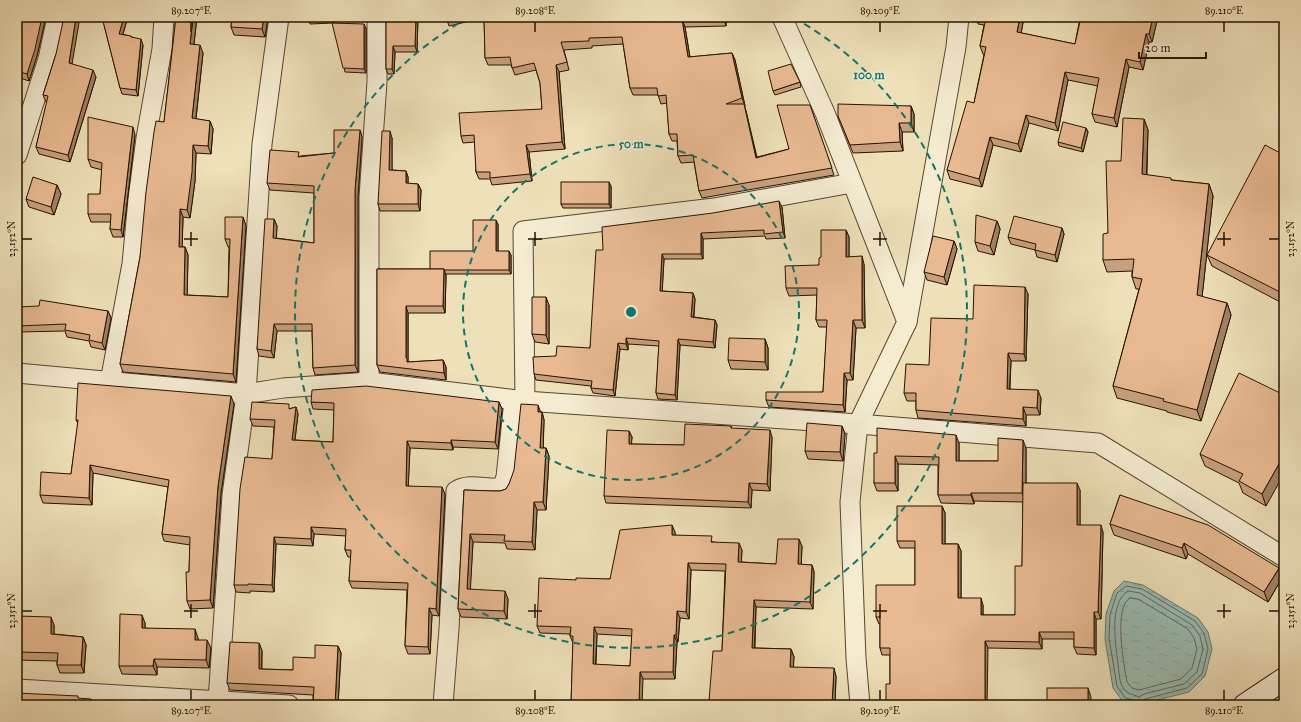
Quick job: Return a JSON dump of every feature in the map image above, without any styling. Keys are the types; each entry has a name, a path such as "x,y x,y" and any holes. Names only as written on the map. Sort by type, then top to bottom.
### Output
{"street":[{"path":"18,150 48,59 57,17"},
{"path":"110,382 132,264 138,199 146,138 162,49 164,17"},
{"path":"218,700 232,495 246,394 262,144 279,17"},
{"path":"369,382 369,197 377,82 377,17"},
{"path":"782,17 825,113 907,322"},
{"path":"860,705 856,658 850,502 858,424 907,322 956,47 959,17"},
{"path":"443,705 449,629 456,491 467,486 497,489 504,486 519,400 523,231 714,208 852,183"},
{"path":"17,373 246,394 282,388 369,382 519,400 1098,443 1284,557"},
{"path":"1245,705 1284,679"},
{"path":"27,695 196,702 218,700 289,705"}],"water":[{"path":"1124,581 1143,585 1198,618 1208,632 1212,649 1205,676 1189,692 1145,703 1124,703 1113,688 1105,639 1106,614 1114,591"}],"building":[{"path":"17,17 42,17 35,49 27,74 17,71"},
{"path":"64,17 76,17 69,63 93,70 68,155 36,147 48,96 43,95 56,54"},
{"path":"102,17 124,17 119,34 141,39 136,90 120,88"},
{"path":"176,17 193,17 190,44 200,45 192,118 210,121 208,146 193,145 192,172 187,210 180,209 179,247 185,247 184,295 228,297 230,239 225,239 225,217 243,217 233,374 120,364 140,257 146,192 156,121 164,122"},
{"path":"232,17 264,17 262,29 231,27"},
{"path":"308,17 332,17 332,19 308,19"},
{"path":"386,17 416,17 415,46 393,46 392,69 386,69"},
{"path":"484,17 724,17 724,19 682,19 688,57 732,53 742,98 726,104 744,104 756,158 789,149 777,105 810,105 832,168 699,191 693,155 678,156 677,134 669,134 666,95 658,96 657,88 630,88 622,37 589,38 589,41 561,42 567,62 556,65 562,142 526,145 530,174 490,178 490,172 476,172 474,135 461,136 459,113 542,109 540,83 534,63 512,68 510,57 485,58"},
{"path":"982,17 1020,17 1017,32 1075,44 1081,17 1153,17 1149,34 1146,34 1140,62 1126,59 1114,118 1092,114 1099,78 1065,72 1055,123 1026,115 1018,144 990,137 979,179 947,170 967,101 974,103 986,47 980,46 986,18"},
{"path":"332,23 364,24 364,69 343,68"},
{"path":"791,64 800,82 773,91 768,71"},
{"path":"838,104 911,106 911,123 899,123 900,142 850,145 838,116"},
{"path":"88,117 133,127 121,230 110,229 111,214 88,214 88,194 100,194 102,163 88,159"},
{"path":"1123,118 1144,119 1142,174 1171,178 1171,180 1209,184 1197,295 1227,303 1197,410 1163,401 1164,399 1113,386 1142,279 1132,277 1134,259 1103,260 1103,234 1108,233 1106,161 1121,161"},
{"path":"1063,122 1086,128 1081,148 1058,142"},
{"path":"334,130 360,130 355,190 355,365 313,368 312,324 274,324 271,351 257,349 265,219 274,219 273,238 314,243 314,186 267,183 270,150 299,152 298,157 334,153"},
{"path":"382,131 390,131 389,170 406,171 406,183 418,184 418,204 378,204"},
{"path":"1265,145 1284,155 1284,294 1207,255"},
{"path":"33,177 57,185 51,207 26,199"},
{"path":"561,182 609,182 609,204 561,204"},
{"path":"779,201 783,232 764,234 764,230 701,233 701,254 662,254 660,291 693,293 691,317 715,320 713,342 678,339 675,395 656,393 659,341 626,338 626,344 618,343 613,390 591,388 592,381 534,374 533,357 556,356 557,346 590,348 596,250 603,250 602,227 713,213"},
{"path":"976,215 997,221 990,246 975,242"},
{"path":"1014,216 1062,228 1055,255 1035,250 1036,244 1008,237"},
{"path":"473,220 496,220 496,251 509,251 509,270 430,269 430,251 473,251"},
{"path":"821,230 846,230 846,257 862,256 862,320 853,320 850,373 844,373 843,405 766,400 766,392 823,392 827,320 816,320 817,288 786,288 785,266 819,265 819,258 821,257"},
{"path":"933,236 954,241 944,277 924,272"},
{"path":"377,269 444,269 443,306 406,306 406,358 407,362 443,360 444,373 377,365"},
{"path":"974,285 1025,287 1024,354 1008,353 1007,389 1038,390 1037,408 1023,407 1023,419 916,410 916,393 904,393 906,364 929,365 931,318 973,319"},
{"path":"532,297 546,297 546,335 532,334"},
{"path":"40,300 108,311 102,343 89,340 90,335 65,330 66,324 17,326 17,307 39,306"},
{"path":"729,338 765,339 765,362 728,360"},
{"path":"1239,373 1284,395 1284,455 1262,494 1239,481 1243,474 1200,454"},
{"path":"78,383 231,396 218,486 210,600 187,601 186,572 189,572 190,537 162,534 169,480 90,465 89,498 40,495 41,472 71,474 78,420 76,420"},
{"path":"366,386 499,402 495,442 451,440 451,443 407,441 406,486 442,487 436,609 429,608 428,647 405,646 408,583 349,581 351,550 345,550 346,529 311,527 311,539 274,537 272,585 234,585 240,489 245,457 272,459 275,420 250,419 252,402 289,404 289,409 296,407 292,440 333,442 334,403 311,402 312,390"},
{"path":"521,404 538,405 538,412 542,412 540,448 546,448 543,502 534,502 532,542 504,541 505,535 470,534 467,589 505,591 504,611 458,609 464,490 500,491 506,489 514,470"},
{"path":"807,423 842,426 840,452 805,451"},
{"path":"685,424 731,426 731,428 770,430 767,484 749,483 748,502 604,496 607,430 629,431 629,444 684,445"},
{"path":"877,428 956,435 956,461 998,461 998,438 1023,440 1022,493 971,493 971,495 938,495 939,457 895,456 895,483 874,483 874,453 877,453"},
{"path":"1023,483 1077,483 1077,525 1101,525 1098,612 1094,612 1094,648 1074,647 1074,632 1039,632 1039,642 985,641 985,705 886,705 886,684 890,684 890,648 880,648 880,617 876,617 876,585 915,585 915,541 897,541 897,506 942,506 942,544 958,544 958,598 981,598 981,615 1015,615 1015,566 1022,566"},
{"path":"1120,495 1208,525 1279,568 1264,592 1184,543 1182,548 1110,524"},
{"path":"672,525 672,535 712,536 711,542 739,543 738,562 776,564 778,539 799,539 798,564 812,565 810,602 754,600 752,648 791,649 790,667 834,668 832,705 702,705 702,701 709,701 713,651 722,651 726,564 688,563 686,612 677,611 676,635 674,635 673,672 640,672 639,705 571,705 573,636 570,636 571,627 537,626 539,578 576,580 576,578 610,579 620,530","holes":["594,627 632,629 630,666 593,664"]},
{"path":"120,614 142,615 142,628 195,629 195,640 207,640 206,660 154,659 153,666 119,666"},
{"path":"17,616 51,617 51,634 83,637 81,665 57,665 58,653 17,652"},
{"path":"230,642 259,643 259,669 293,670 293,657 315,658 315,645 338,646 335,705 313,705 314,687 227,683"},
{"path":"1047,688 1088,688 1088,705 1047,705"},
{"path":"17,693 78,696 78,698 91,699 90,705 17,705"},
{"path":"141,700 179,702 179,705 140,705"}]}
